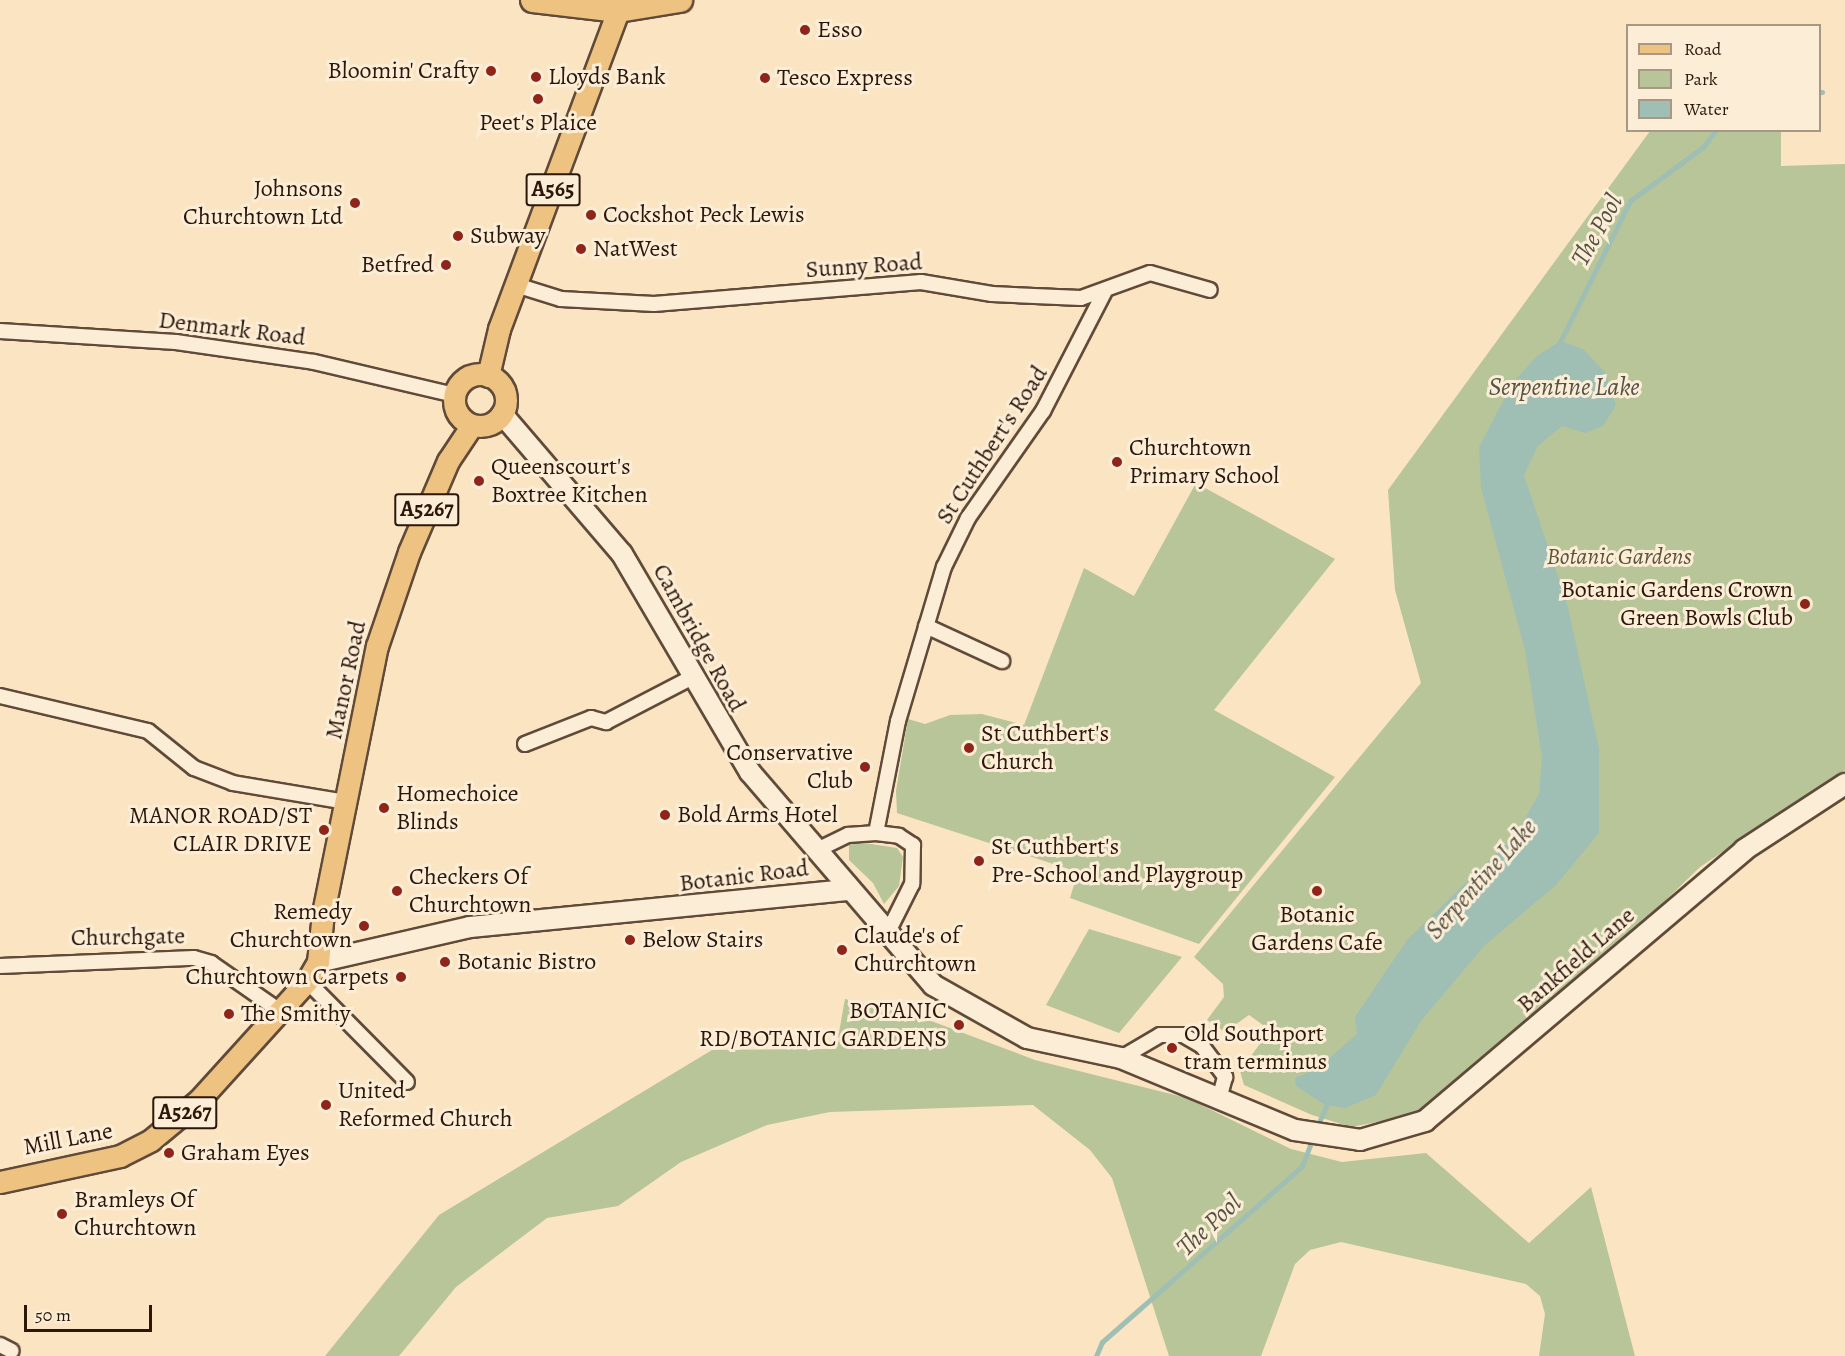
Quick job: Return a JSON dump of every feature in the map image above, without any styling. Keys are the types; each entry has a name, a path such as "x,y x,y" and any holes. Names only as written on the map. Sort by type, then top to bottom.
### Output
{"highway":[{"path":"533,0 620,5 680,0"}],"main road":[{"name":"A565","path":"516,285 620,5"},
{"path":"488,376 516,285"},
{"path":"488,376 504,392 502,414 489,425 472,425 456,410 455,394 464,380 488,376"},
{"name":"Cambridge Road","path":"502,414 622,554 729,745 847,890"},
{"name":"Manor Road","path":"318,962 347,802 391,601 448,461 472,425"},
{"name":"Bankfield Lane","path":"1219,1100 1295,1130 1328,1138 1380,1137 1436,1114 1744,850 1845,784"},
{"path":"847,890 933,985 972,1012 1027,1038 1120,1058 1219,1100"},
{"name":"Botanic Road","path":"318,962 470,927 847,890"},
{"name":"Mill Lane","path":"0,1182 104,1161 142,1146 199,1100 277,1009 307,981 318,962"}],"street":[{"name":"Sunny Road","path":"516,285 561,299 654,304 921,282 993,294 1080,298 1104,293 1150,273 1210,290"},
{"name":"St Cuthbert's Road","path":"876,833 898,720 944,567 968,518 1043,411 1104,293"},
{"name":"Denmark Road","path":"0,331 200,346 314,362 455,394"},
{"path":"926,626 1002,661"},
{"path":"525,744 591,718 606,722 691,678"},
{"path":"0,696 148,731 194,768 233,783 347,802"},
{"path":"815,851 848,835 876,833 899,836 914,845 912,884 887,934"},
{"name":"Churchgate","path":"0,966 194,958 212,963 277,1009"},
{"path":"307,981 407,1082"},
{"path":"1120,1058 1160,1035 1183,1035 1202,1046 1225,1077 1219,1100"}],"green space":[{"name":"Botanic Gardens","path":"1649,132 1781,132 1781,166 1845,164 1845,770 1700,867 1571,992 1414,1115 1351,1127 1312,1115 1244,1085 1240,1071 1270,1030 1249,1015 1225,1032 1207,1020 1224,997 1223,984 1194,957 1421,683 1395,590 1388,490"},
{"path":"1196,483 1335,559 1214,710 1335,777 1199,944 1070,898 1078,872 897,813 896,791 908,719 925,724 950,715 982,714 1024,725 1084,568 1134,596"},
{"path":"858,842 897,848 903,857 899,886 884,904 873,883 849,860 849,845"},
{"path":"1089,929 1182,957 1119,1033 1046,1005"},
{"path":"845,999 926,1019 1035,1060 1187,1098 1291,1149 1342,1162 1426,1153 1529,1243 1591,1187 1635,1356 1539,1356 1545,1314 1540,1296 1526,1284 1341,1242 1310,1250 1295,1264 1261,1356 1169,1356 1112,1178 1090,1150 1033,1105 830,1112 767,1125 681,1162 618,1206 547,1218 456,1287 399,1356 325,1356 439,1215 712,1050 836,1049"}],"water":[{"name":"Serpentine Lake","path":"1560,341 1583,349 1605,372 1616,405 1603,426 1585,433 1562,426 1538,446 1524,475 1567,603 1599,748 1599,833 1556,885 1484,946 1421,1021 1376,1095 1345,1108 1325,1105 1296,1086 1295,1078 1318,1068 1357,1034 1355,1017 1407,940 1515,835 1539,794 1542,757 1525,650 1481,488 1479,447 1512,384 1537,356"}],"waterway":[{"name":"The Pool","path":"1555,352 1630,201 1703,147 1714,132"},
{"name":"The Pool","path":"1316,1129 1328,1102"},
{"name":"The Pool","path":"1096,1356 1102,1342 1302,1166 1313,1137"}],"place":[{"name":"Esso","path":"805,30"},
{"name":"Bloomin' Crafty","path":"491,71"},
{"name":"Lloyds Bank","path":"536,77"},
{"name":"Tesco Express","path":"765,78"},
{"name":"Peet's Plaice","path":"538,99"},
{"name":"Johnsons Churchtown Ltd","path":"355,203"},
{"name":"Cockshot Peck Lewis","path":"591,215"},
{"name":"Subway","path":"458,236"},
{"name":"NatWest","path":"581,249"},
{"name":"Betfred","path":"446,265"},
{"name":"Churchtown Primary School","path":"1117,462"},
{"name":"Queenscourt's Boxtree Kitchen","path":"479,481"},
{"name":"Botanic Gardens Crown Green Bowls Club","path":"1805,604"},
{"name":"St Cuthbert's Church","path":"969,748"},
{"name":"Conservative Club","path":"865,767"},
{"name":"Homechoice Blinds","path":"384,808"},
{"name":"Bold Arms Hotel","path":"665,815"},
{"name":"MANOR ROAD/ST CLAIR DRIVE","path":"324,830"},
{"name":"St Cuthbert's Pre-School and Playgroup","path":"979,861"},
{"name":"Checkers Of Churchtown","path":"397,891"},
{"name":"Botanic Gardens Cafe","path":"1317,891"},
{"name":"Remedy Churchtown","path":"364,926"},
{"name":"Below Stairs","path":"630,940"},
{"name":"Claude's of Churchtown","path":"842,950"},
{"name":"Botanic Bistro","path":"445,962"},
{"name":"Churchtown Carpets","path":"401,977"},
{"name":"The Smithy","path":"229,1014"},
{"name":"BOTANIC RD/BOTANIC GARDENS","path":"959,1025"},
{"name":"Old Southport tram terminus","path":"1172,1048"},
{"name":"United Reformed Church","path":"326,1105"},
{"name":"Graham Eyes","path":"169,1153"},
{"name":"Bramleys Of Churchtown","path":"62,1214"}]}
